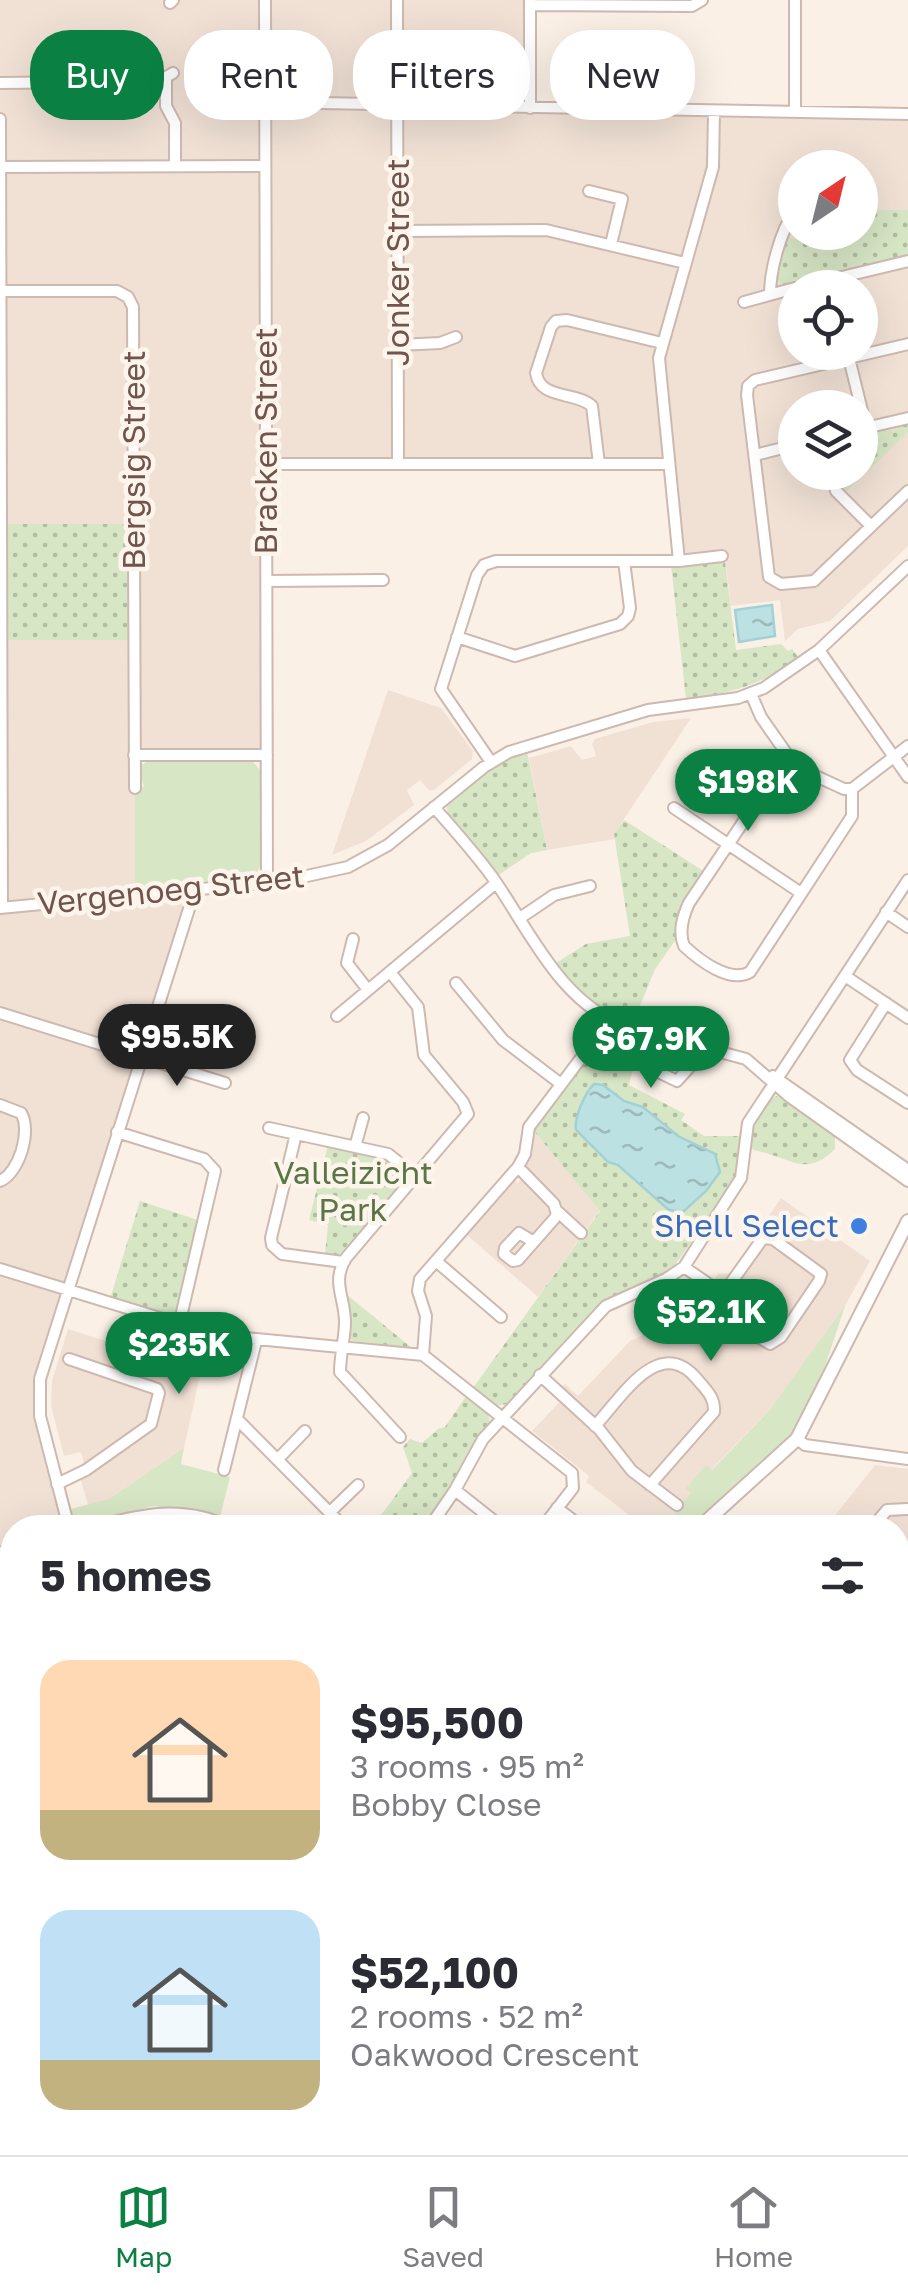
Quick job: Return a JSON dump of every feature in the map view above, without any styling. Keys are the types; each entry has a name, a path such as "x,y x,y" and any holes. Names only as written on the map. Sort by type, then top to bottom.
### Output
{"street":[{"name":"Bracken Street","path":"265,0 265,30"},
{"name":"Jonker Street","path":"398,0 398,30"},
{"path":"530,30 530,3 692,6 702,0"},
{"path":"794,0 795,112"},
{"path":"173,73 166,77 166,106 175,123 174,166"},
{"path":"0,84 30,83"},
{"path":"530,108 908,114"},
{"path":"679,560 658,367 714,161 714,112"},
{"path":"0,119 1,908"},
{"name":"Bracken Street","path":"265,120 268,883"},
{"name":"Jonker Street","path":"397,120 398,464"},
{"path":"0,166 265,166"},
{"path":"589,191 622,199 611,244"},
{"path":"399,231 546,230 685,263"},
{"path":"770,295 780,250"},
{"path":"871,270 908,261"},
{"name":"Bergsig Street","path":"0,291 113,290 125,294 132,303 135,788"},
{"path":"744,302 778,293"},
{"path":"599,464 592,406 588,401 548,390 536,380 551,327 567,320 662,343"},
{"path":"399,345 440,343 456,337"},
{"path":"878,351 908,344"},
{"path":"800,370 751,382 746,395 766,568 774,582 816,580 908,491"},
{"path":"878,425 908,418"},
{"path":"755,455 778,450"},
{"path":"266,464 668,464"},
{"path":"836,490 871,526"},
{"path":"492,762 442,692 479,572 488,563 722,556"},
{"path":"457,637 515,656 620,624 630,608 624,561"},
{"name":"Vergenoeg Street","path":"1,908 268,883 317,875 362,860 388,845 492,762 530,744 648,710 751,694 819,650 908,566"},
{"path":"266,581 383,580"},
{"path":"819,650 908,777"},
{"path":"751,694 796,767 844,790 852,789 908,746"},
{"path":"134,754 267,755"},
{"path":"796,767 766,788 686,909 680,935 688,951 732,976 746,975 852,816 852,789"},
{"path":"434,807 496,883 568,987 610,1021 732,1052 908,1170"},
{"path":"674,808 802,893"},
{"path":"438,1515 455,1490 468,1460 502,1416 606,1306 684,1267 742,1178 748,1123 908,880"},
{"path":"337,1016 496,883"},
{"path":"520,918 554,895 590,886"},
{"path":"65,1515 40,1416 38,1397 43,1370 195,890"},
{"path":"886,912 908,927"},
{"path":"352,939 346,964 368,990"},
{"path":"390,972 418,1008 424,1055 467,1110 466,1118 342,1262 337,1282 345,1318 341,1375 400,1438"},
{"path":"845,976 908,1018"},
{"path":"456,983 503,1040 561,1084"},
{"path":"886,1003 850,1060 857,1070 908,1104"},
{"path":"0,1013 225,1082"},
{"path":"423,1355 426,1316 419,1284 518,1168 529,1128 610,1021"},
{"path":"653,1034 647,1063 650,1068 677,1081 695,1061"},
{"path":"776,1080 908,1181"},
{"path":"0,1104 22,1114 26,1126 13,1172 0,1181"},
{"path":"355,1147 363,1118"},
{"path":"269,1128 388,1154 417,1177"},
{"path":"117,1132 204,1160 215,1171 179,1325"},
{"path":"296,1134 272,1245 282,1254 342,1262"},
{"path":"518,1168 581,1234"},
{"path":"534,1242 556,1211"},
{"path":"713,1515 797,1439 908,1221"},
{"path":"684,1267 723,1294 758,1337 770,1344 781,1337 821,1274 773,1239 764,1238 723,1294"},
{"path":"436,1261 501,1317"},
{"path":"0,1269 215,1336 423,1355 568,1467 574,1479 573,1488 552,1515"},
{"path":"224,1470 256,1340"},
{"path":"58,1484 86,1470 151,1424 160,1393 69,1359"},
{"path":"595,1426 654,1366 669,1360 687,1367 711,1395 714,1412 650,1485"},
{"path":"540,1375 595,1426 632,1470 677,1505"},
{"path":"237,1418 333,1515"},
{"path":"278,1459 305,1432"},
{"path":"797,1439 805,1445 908,1459"},
{"path":"330,1512 358,1485"},
{"path":"455,1490 487,1515"},
{"path":"557,1508 566,1515"},
{"path":"883,1515 887,1510 908,1509"},
{"path":"137,1515 174,1515"}],"shaded area":[{"path":"0,0 529,0 529,30 353,30 353,120 530,120 530,107 550,107 550,120 695,120 695,110 908,114 908,546 830,621 798,629 785,641 780,600 731,606 725,557 679,561 666,464 266,465 266,756 135,755 135,895 193,890 38,1397 65,1515 0,1515","holes":["1,524 133,524 133,639 1,640"]},
{"path":"388,690 441,708 473,751 472,759 434,790 420,780 407,790 414,805 366,841 332,855"},
{"path":"691,718 614,834 615,839 547,850 529,758 571,746 582,760 596,756 592,744 595,739 653,722"},
{"path":"535,1133 600,1210 538,1297 467,1235 515,1180 518,1183 529,1170 526,1167"},
{"path":"781,1198 870,1261 841,1313 768,1412 711,1470 706,1465 692,1493 673,1515 629,1515 586,1482 589,1476 532,1431 568,1393 562,1387 565,1384 578,1396 630,1341 688,1316 694,1323 713,1297 706,1291 718,1274 730,1273"},
{"path":"68,1329 201,1371 184,1448 109,1499 88,1505 81,1480 87,1476 81,1452 64,1456 51,1406 52,1381"},
{"path":"875,1465 908,1469 908,1515 835,1515"}],"green space":[{"path":"878,210 908,210 908,257 854,270 778,270 778,282 776,275 783,250 878,250"},
{"path":"908,425 908,432 878,461 878,430 890,427 892,432"},
{"path":"6,524 129,524 129,640 7,640"},
{"path":"725,561 736,650 781,644 798,657 745,687 686,699 671,565"},
{"path":"527,751 547,850 531,853 497,876 448,816 447,805 491,769"},
{"path":"150,760 251,760 260,770 261,865 257,873 135,888 135,793 144,786 141,765"},
{"path":"624,820 705,872 677,938 655,969 633,1023 590,999 556,963 586,944 630,936 614,834"},
{"path":"607,1032 626,1032 639,1044 629,1085 685,1114 681,1120 704,1136 739,1136 735,1182 672,1269 596,1310 506,1404 497,1406 473,1388 600,1211 533,1130"},
{"path":"779,1095 835,1133 835,1149 815,1163 806,1164 749,1146 757,1116 766,1103"},
{"name":"Valleizicht Park","path":"328,1145 389,1159 407,1178 338,1256 325,1254 328,1225 309,1220"},
{"path":"140,1201 201,1221 178,1310 171,1316 110,1299"},
{"path":"346,1294 412,1348 353,1341 343,1298"},
{"path":"845,1306 819,1384 798,1426 771,1457 706,1515 673,1515 691,1493 686,1488 706,1465 712,1470 768,1412"},
{"path":"467,1395 487,1411 490,1421 432,1515 380,1515 412,1473 403,1447 410,1439 422,1443 445,1427"},
{"path":"184,1448 181,1464 230,1477 220,1515 154,1506 117,1515 72,1515 71,1509 109,1499"}],"water":[{"path":"772,605 775,636 739,642 735,610"},
{"path":"594,1084 643,1107 678,1136 715,1154 720,1172 683,1212 669,1210 618,1165 608,1162 576,1130 581,1106"}],"place":[{"name":"Shell Select","path":"859,1226"}]}
